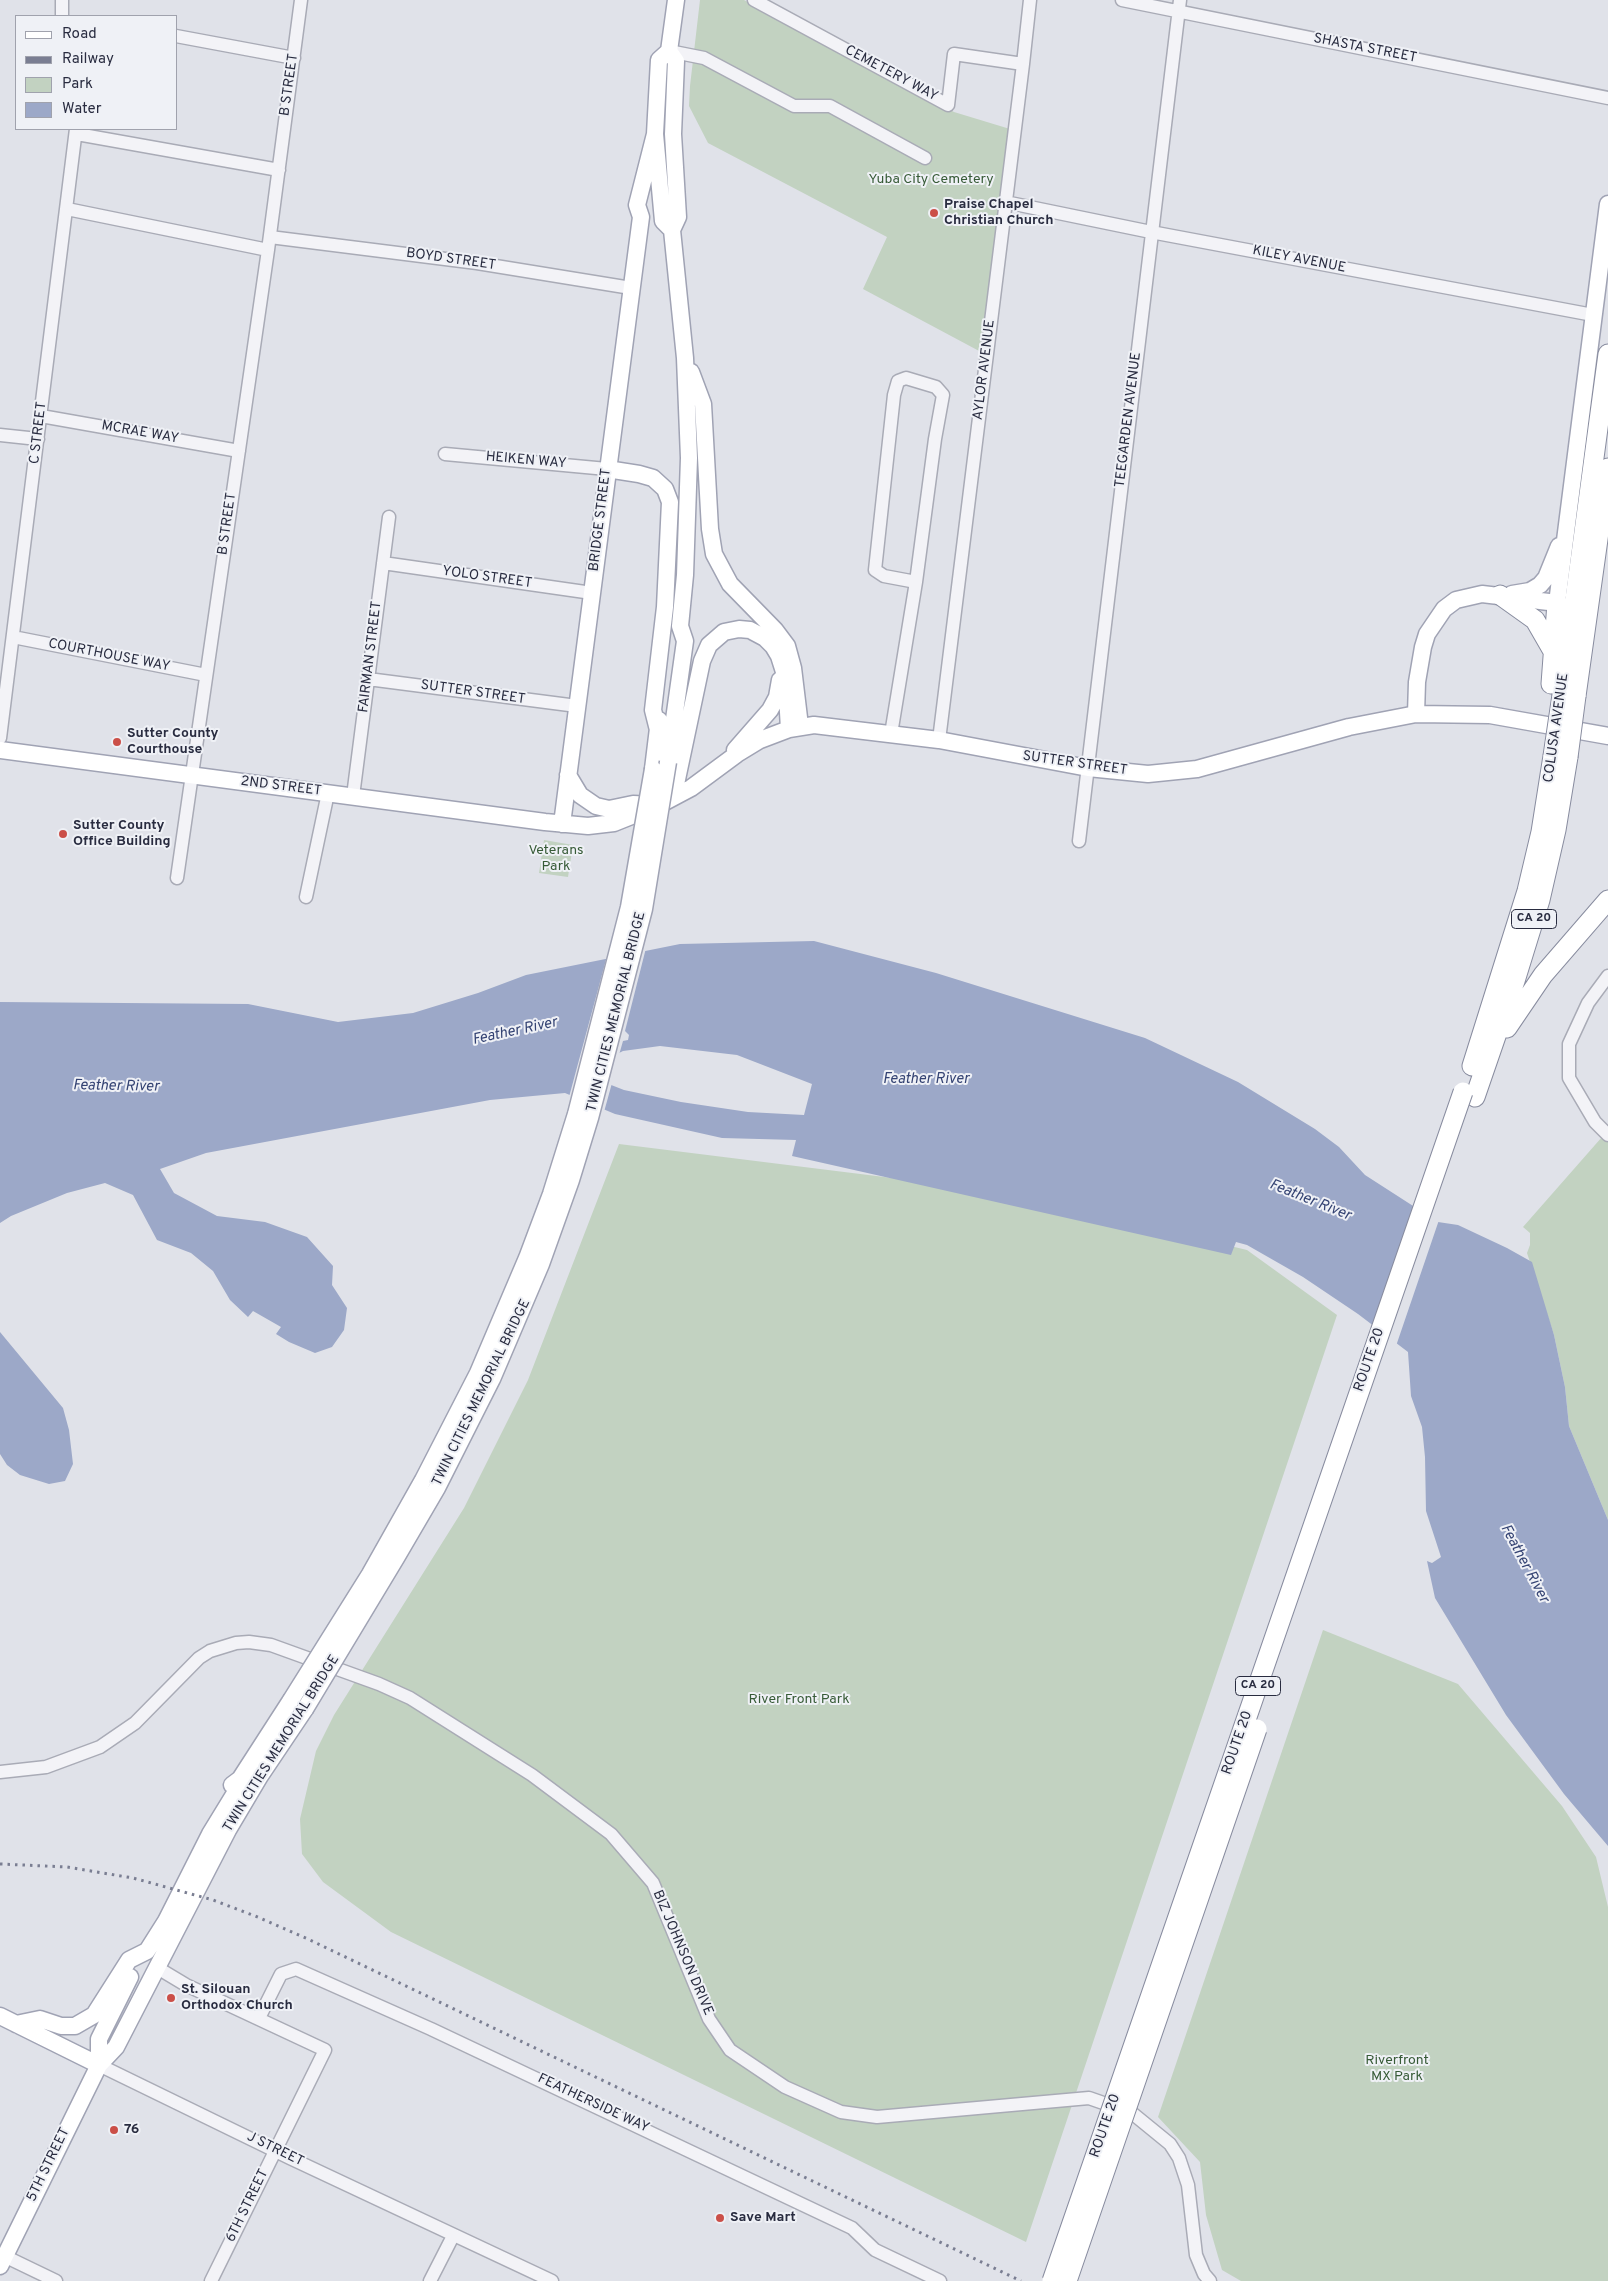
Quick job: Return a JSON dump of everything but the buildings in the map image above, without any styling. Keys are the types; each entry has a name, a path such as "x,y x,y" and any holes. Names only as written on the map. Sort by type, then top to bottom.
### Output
{"highway":[{"name":"COLUSA AVENUE","path":"1469,1094 1512,942 1540,832 1555,757 1608,354"},
{"name":"COLUSA AVENUE","path":"1562,696 1608,468"},
{"path":"1500,595 1535,620 1546,636 1554,653"},
{"path":"1557,603 1554,653 1562,696"},
{"name":"COLUSA AVENUE","path":"1469,1094 1482,1076 1515,981 1540,900 1556,830 1555,757"},
{"path":"1482,1076 1505,1032 1528,995 1557,957 1608,900"},
{"name":"ROUTE 20","path":"1052,2281 1469,1094"},
{"name":"ROUTE 20","path":"1066,2281 1469,1094"}],"main road":[{"path":"672,230 663,221 655,134 659,60 669,51 676,0"},
{"path":"669,51 676,61 673,134 678,217 672,230 686,358 689,480 685,575 680,626 685,641 675,759"},
{"name":"BRIDGE STREET","path":"562,824 641,216 637,205 655,134"},
{"path":"1416,714 1417,682 1423,647 1435,621 1444,608 1456,600 1482,594 1557,603 1608,204"},
{"path":"686,358 704,404 712,548 719,566 730,584 775,630 787,646 793,668 794,727"},
{"path":"607,469 653,478 665,489 670,502 665,607 653,710 658,730"},
{"path":"1500,595 1530,591 1540,585 1546,578 1566,531"},
{"path":"658,730 671,639 680,626"},
{"path":"675,759 702,661 707,649 715,638 724,632 736,629 758,634 771,643 778,652 782,671 786,678 794,727"},
{"path":"723,766 746,735 770,710 777,697 782,671"},
{"name":"SUTTER STREET","path":"562,824 588,826 608,824 659,805 691,788 751,744 794,727 829,726 939,740 1088,768 1148,774 1197,769 1349,727 1416,714 1490,715 1608,736"},
{"name":"TWIN CITIES MEMORIAL BRIDGE","path":"156,1967 240,1808 427,1474 486,1356 530,1251 551,1194 576,1114 629,907 658,730"},
{"name":"2ND STREET","path":"0,750 562,824"},
{"name":"TWIN CITIES MEMORIAL BRIDGE","path":"141,1955 147,1951 166,1921 210,1834 240,1785 240,1779 298,1704 396,1558 437,1488 492,1379 533,1285 567,1193 590,1118 644,909 675,759"},
{"path":"568,775 580,795 601,808 614,809 633,804 659,805"},
{"path":"16,2024 40,2019 68,2026 86,2021 100,2008 129,1960 141,1955"},
{"name":"5TH STREET","path":"99,2065 99,2039 141,1955"},
{"name":"5TH STREET","path":"2,2259 99,2065 116,2047 156,1967"},
{"name":"J STREET","path":"0,2016 99,2065"}],"street":[{"path":"62,0 64,15"},
{"name":"B STREET","path":"177,878 269,244 301,0"},
{"name":"CEMETERY WAY","path":"754,0 948,105 954,54 1024,64"},
{"name":"AYLOR AVENUE","path":"939,740 1005,202 1024,64 1030,0"},
{"name":"SHASTA STREET","path":"1122,0 1179,6 1608,98"},
{"name":"TEEGARDEN AVENUE","path":"1079,841 1179,6"},
{"path":"178,36 294,58"},
{"path":"669,51 704,58 794,106 830,106 925,158"},
{"path":"76,131 279,170"},
{"name":"C STREET","path":"0,738 76,131"},
{"name":"KILEY AVENUE","path":"1005,202 1151,232 1593,315"},
{"name":"BOYD STREET","path":"67,209 269,244 477,263 631,288"},
{"path":"891,734 916,582 934,439 943,395 936,387 906,378 898,381 894,395 875,570 884,576 916,582"},
{"name":"MCRAE WAY","path":"41,416 239,451"},
{"path":"0,435 38,439"},
{"name":"HEIKEN WAY","path":"446,454 607,469"},
{"name":"FAIRMAN STREET","path":"353,796 389,517"},
{"name":"YOLO STREET","path":"383,563 592,593"},
{"name":"COURTHOUSE WAY","path":"13,638 206,675"},
{"name":"SUTTER STREET","path":"368,679 577,706"},
{"path":"306,897 328,793"},
{"path":"1608,976 1588,1003 1569,1044 1569,1078 1595,1122 1608,1135"},
{"name":"BIZ JOHNSON DRIVE","path":"0,1772 46,1767 100,1747 119,1736 142,1717 199,1658 210,1651 236,1643 261,1642 271,1644 379,1684 410,1698 524,1770 611,1834 653,1883 709,2018 730,2050 785,2087 841,2112 877,2117 1089,2098 1132,2113 1170,2144 1179,2158 1188,2185 1196,2255 1204,2274 1210,2281"},
{"path":"156,1967 186,1984 259,2018"},
{"name":"FEATHERSIDE WAY","path":"259,2018 281,1974 296,1969 449,2037 852,2228 875,2250 940,2281"},
{"name":"6TH STREET","path":"211,2281 325,2050 259,2018"},
{"name":"J STREET","path":"99,2065 275,2151 552,2281"},
{"path":"430,2281 454,2236"},
{"path":"2,2259 56,2281"}],"green space":[{"name":"Yuba City Cemetery","path":"700,0 744,0 954,112 1010,129 981,352 863,289 887,237 708,143 689,106"},
{"name":"Veterans Park","path":"544,840 573,845 568,877 539,873"},
{"path":"1602,1137 1608,1141 1608,1520 1569,1426 1565,1387 1554,1335 1527,1253 1530,1245 1530,1233 1523,1227"},
{"name":"River Front Park","path":"619,1144 1005,1192 1247,1250 1337,1315 1026,2242 391,1932 323,1882 302,1854 300,1819 316,1751 334,1715 464,1508 528,1380"},
{"name":"Riverfront MX Park","path":"1323,1630 1458,1684 1562,1806 1596,1857 1608,1907 1608,2281 1241,2281 1222,2270 1206,2215 1200,2162 1158,2117"}],"water":[{"name":"Feather River","path":"814,941 936,973 1145,1038 1238,1082 1315,1129 1339,1147 1365,1175 1438,1222 1458,1225 1532,1262 1554,1335 1565,1387 1569,1426 1608,1520 1608,1846 1564,1794 1506,1715 1435,1598 1427,1561 1432,1563 1441,1557 1426,1511 1425,1457 1422,1427 1411,1396 1408,1352 1358,1314 1303,1277 1247,1245 1236,1242 1231,1255 792,1156 796,1140 722,1138 615,1114 565,1093 490,1100 206,1153 160,1169 174,1193 217,1216 265,1222 307,1237 333,1266 332,1285 347,1308 344,1330 332,1347 315,1353 276,1334 281,1327 253,1311 248,1317 230,1300 213,1271 191,1253 157,1240 133,1195 105,1183 67,1193 11,1216 0,1223 0,1002 248,1004 338,1022 413,1013 478,993 526,975 680,944","holes":["660,1046 737,1055 812,1084 804,1115 748,1112 681,1102 624,1090 601,1081 601,1062 623,1051"]},
{"path":"0,1332 63,1408 69,1430 73,1464 65,1481 49,1484 20,1475 7,1465 0,1454"}],"pier":[{"path":"646,948 625,1031 629,1035 628,1040 623,1041 619,1055 602,1064 602,1079 612,1083 604,1112 569,1097 607,956"},
{"path":"1418,1206 1439,1220 1396,1346 1375,1330"}],"railway":[{"path":"0,1864 67,1867 133,1878 213,1900 255,1916 310,1940 1021,2281"}],"place":[{"name":"Praise Chapel Christian Church","path":"934,213"},
{"name":"Sutter County Courthouse","path":"117,742"},
{"name":"Sutter County Office Building","path":"63,834"},
{"name":"St. Silouan Orthodox Church","path":"171,1998"},
{"name":"76","path":"114,2130"},
{"name":"Save Mart","path":"720,2218"}]}
